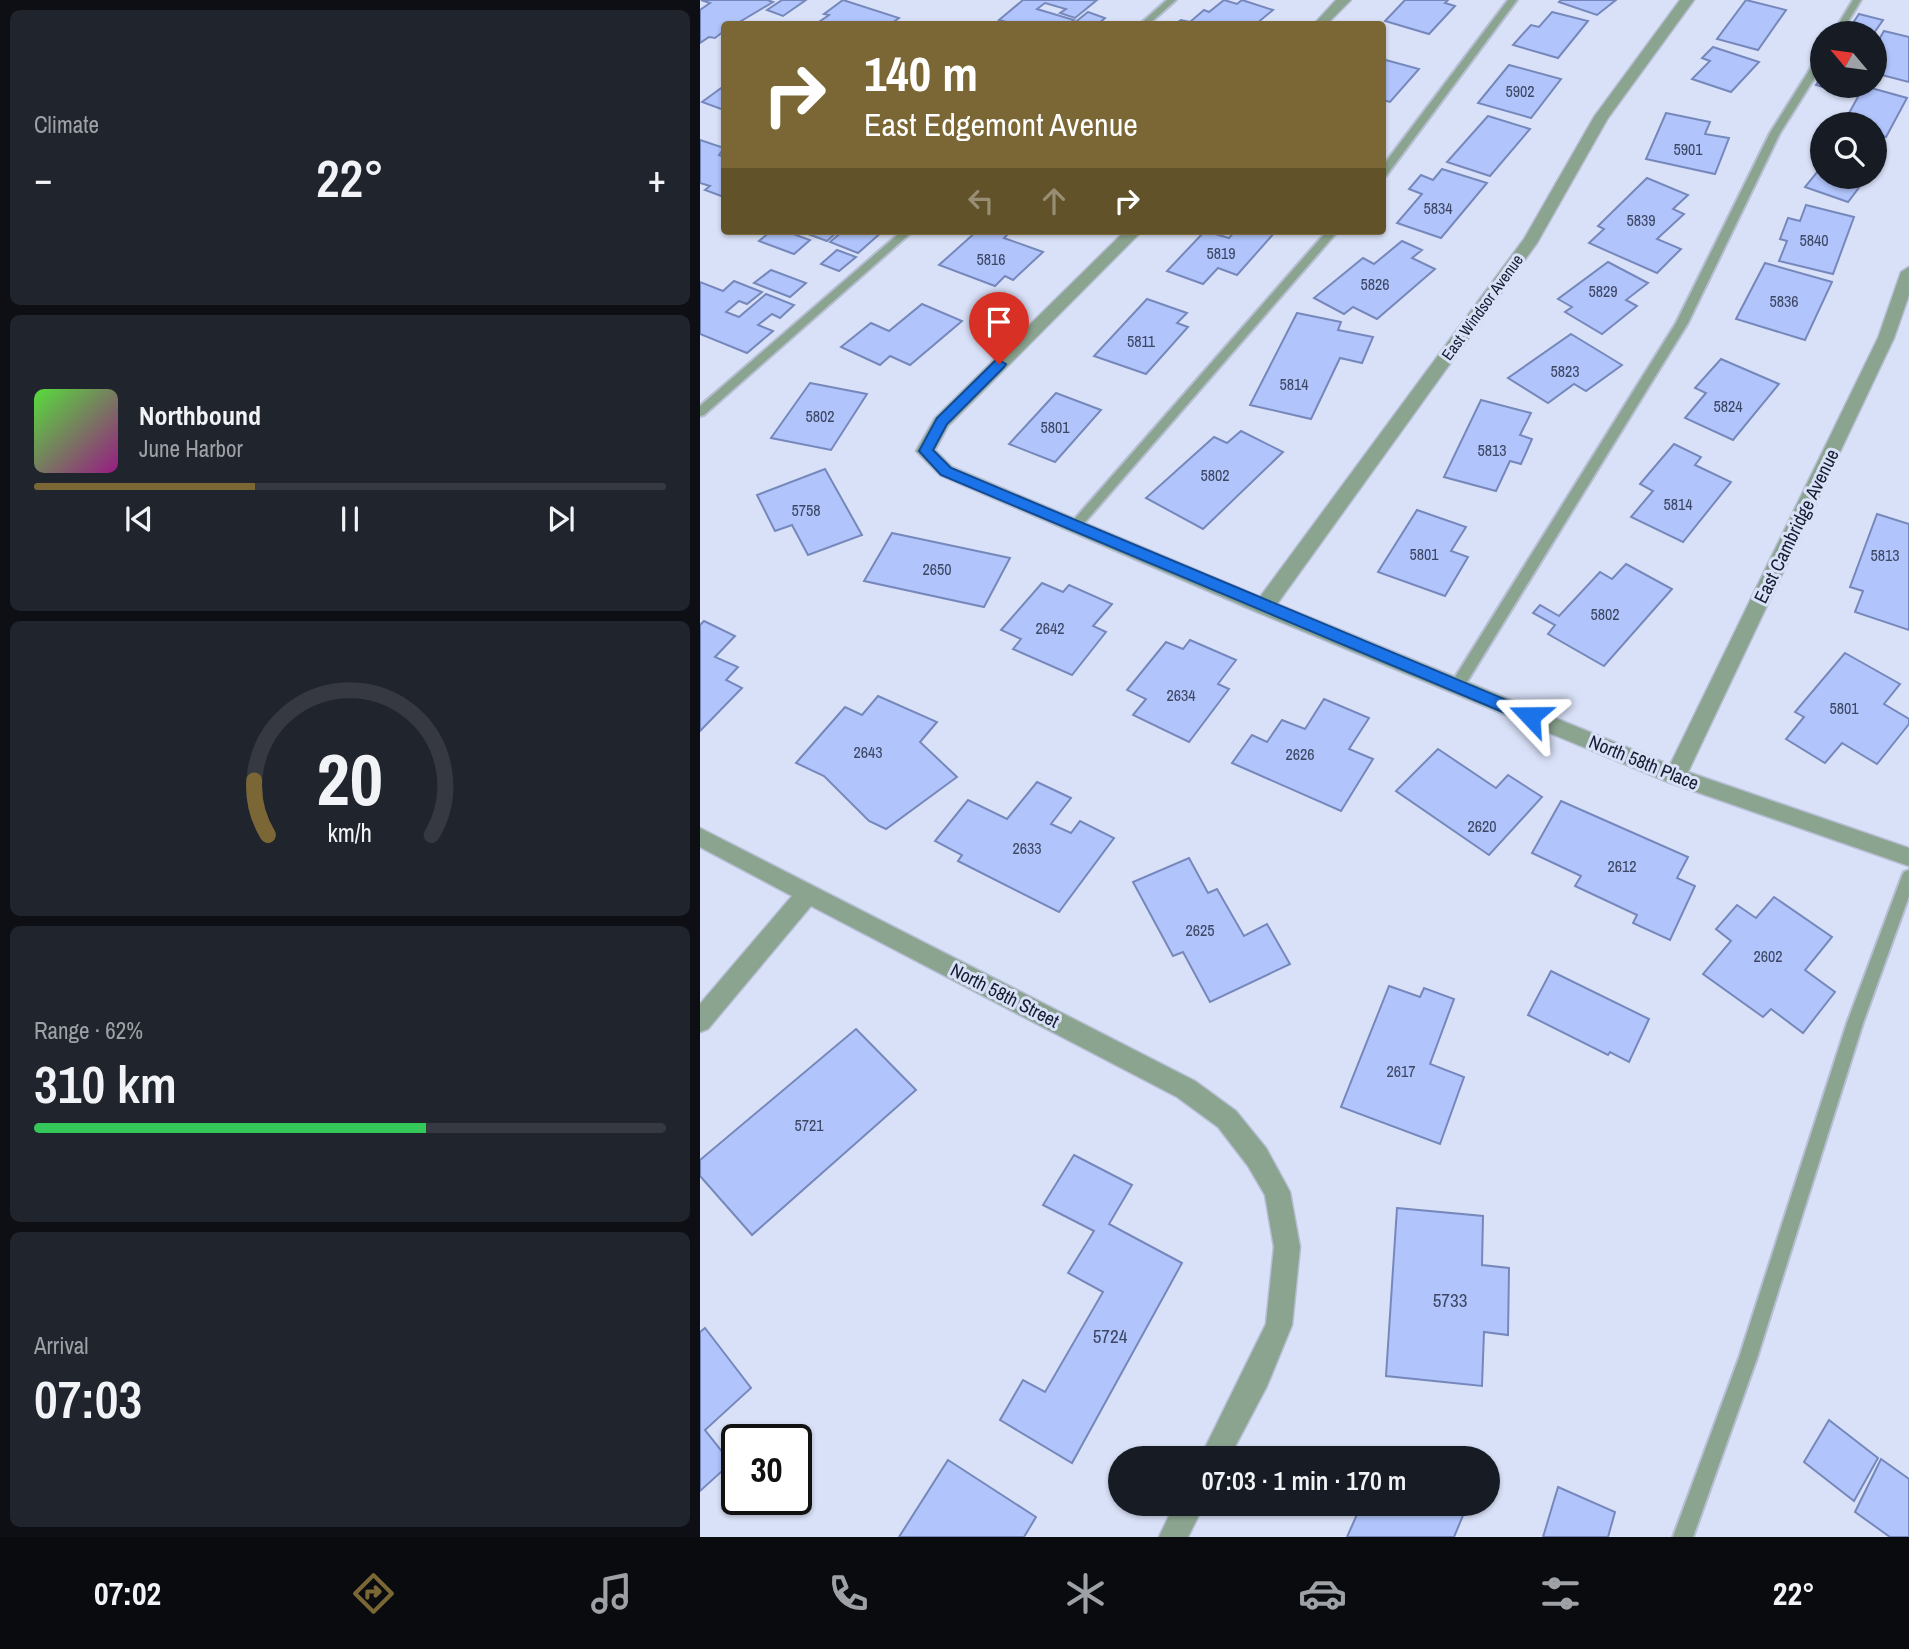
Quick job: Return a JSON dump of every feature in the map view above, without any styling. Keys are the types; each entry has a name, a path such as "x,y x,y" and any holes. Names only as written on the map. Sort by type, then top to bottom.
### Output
{"street":[{"path":"1323,21 1344,0"},
{"name":"East Windsor Avenue","path":"1264,607 1531,240 1601,117 1687,0"},
{"name":"North 58th Place","path":"1129,235 942,422 925,451 946,471 1264,607 1675,776 1909,857"},
{"name":"East Cambridge Avenue","path":"1675,776 1886,338 1909,272"},
{"name":"North 58th Street","path":"700,837 1186,1089 1227,1119 1257,1157 1277,1192 1287,1247 1279,1325 1257,1377 1220,1446"},
{"path":"700,1021 808,893"},
{"path":"1173,1537 1184,1516"}],"lane":[{"path":"1148,21 1172,0"},
{"path":"1386,169 1513,0"},
{"path":"1844,21 1857,0"},
{"path":"1457,686 1682,323 1775,133 1810,77"},
{"path":"700,412 903,235"},
{"path":"1075,526 1330,235"},
{"path":"1683,1537 1748,1358 1855,1023 1909,876"}],"building":[{"path":"701,0 773,2 741,21 721,21 721,33 700,43 700,10 710,3"},
{"path":"782,0 806,0 783,16 767,10"},
{"path":"843,0 899,18 895,21 820,21 829,15 824,14"},
{"path":"1023,0 1097,0 1075,18 1060,13 1066,9 1045,3 1037,9 1072,21 999,20"},
{"path":"1224,0 1237,4 1242,0 1273,10 1260,21 1191,21 1204,10 1209,12"},
{"path":"1405,0 1448,0 1445,3 1455,6 1429,34 1385,21"},
{"path":"1616,0 1597,15 1559,2"},
{"path":"1746,0 1786,10 1758,50 1717,39"},
{"path":"1088,12 1105,18 1102,21 1077,21"},
{"path":"1552,12 1588,21 1558,58 1513,45 1531,25 1539,27"},
{"path":"1859,14 1883,20 1882,21 1854,21"},
{"path":"1887,32 1909,37 1909,82 1887,76"},
{"path":"1713,47 1759,62 1731,92 1692,79 1710,61 1702,58"},
{"path":"1386,60 1419,69 1390,102 1386,101"},
{"path":"1509,65 1561,79 1531,118 1478,103"},
{"path":"721,88 721,109 702,102"},
{"path":"1887,92 1907,98 1887,135 1887,112 1850,112 1857,98 1887,98"},
{"path":"1666,113 1710,122 1705,134 1729,138 1715,174 1646,159"},
{"path":"1488,116 1530,129 1490,176 1447,162"},
{"path":"700,140 721,147 721,196 705,190 710,186 700,183"},
{"path":"1442,169 1487,183 1441,238 1397,223 1422,194 1409,189 1421,175 1433,180"},
{"path":"1647,178 1688,195 1673,209 1684,214 1657,239 1681,249 1657,273 1589,243 1604,229 1598,226"},
{"path":"1811,189 1858,189 1848,202"},
{"path":"1806,205 1854,217 1833,274 1779,261 1787,241 1780,239 1788,218 1800,221"},
{"path":"766,235 796,235 810,240 794,254 759,241"},
{"path":"811,235 834,235 827,241"},
{"path":"838,235 878,235 858,253 830,242"},
{"path":"973,235 1007,235 1004,238 1043,252 1013,280 1005,276 995,286 939,265"},
{"path":"1201,235 1229,238 1232,235 1272,235 1237,275 1218,268 1203,284 1167,271"},
{"path":"1402,241 1422,250 1412,258 1435,269 1377,319 1353,307 1344,314 1314,298 1363,258 1374,264"},
{"path":"837,250 856,257 839,271 821,264"},
{"path":"1608,262 1648,283 1626,300 1637,306 1602,334 1565,312 1572,307 1558,299"},
{"path":"1765,263 1832,282 1805,340 1736,319"},
{"path":"771,270 806,283 790,297 754,283"},
{"path":"734,281 762,292 747,304 739,301 726,312 739,317 766,294 794,305 780,318 772,314 758,325 773,331 747,353 700,334 700,282 723,291"},
{"path":"1147,299 1187,313 1177,323 1188,327 1146,374 1094,356"},
{"path":"922,304 962,321 910,365 890,356 880,365 841,347 871,323 889,331"},
{"path":"1297,313 1341,322 1338,330 1373,337 1362,363 1340,358 1311,419 1250,405"},
{"path":"1571,334 1622,365 1586,391 1574,384 1548,403 1508,378"},
{"path":"1721,359 1779,384 1733,440 1685,418 1706,393 1695,388"},
{"path":"810,383 867,394 831,450 771,438"},
{"path":"1056,393 1101,410 1055,462 1009,444"},
{"path":"1481,400 1531,413 1520,435 1532,439 1521,464 1510,461 1496,491 1444,477"},
{"path":"1241,431 1283,452 1203,529 1146,498 1214,437 1227,443"},
{"path":"1674,444 1701,457 1695,465 1731,482 1683,542 1631,517 1653,491 1640,484"},
{"path":"825,469 862,535 808,555 792,525 775,531 757,495"},
{"path":"1417,510 1466,527 1451,551 1468,557 1445,596 1378,572"},
{"path":"1877,514 1909,524 1909,630 1855,612 1863,591 1850,587"},
{"path":"892,533 1010,558 984,607 864,581"},
{"path":"1626,564 1672,589 1604,666 1548,634 1555,625 1533,613 1540,605 1559,616 1600,572 1612,579"},
{"path":"1042,583 1063,592 1069,585 1112,604 1093,626 1106,632 1072,675 1013,649 1021,639 1001,630"},
{"path":"704,621 735,636 715,657 738,667 726,680 742,688 700,731 700,625"},
{"path":"1190,640 1236,660 1218,684 1229,689 1189,742 1133,715 1146,699 1127,690 1166,642 1183,649"},
{"path":"1845,653 1900,684 1884,704 1909,719 1909,724 1877,764 1842,743 1825,763 1786,739 1804,717 1795,712"},
{"path":"878,696 937,722 920,742 957,777 886,829 869,821 824,776 796,763 845,707 862,715"},
{"path":"1324,699 1369,718 1349,749 1373,759 1341,811 1232,763 1252,735 1267,742 1282,720 1305,729"},
{"path":"1438,749 1496,788 1508,775 1542,797 1489,855 1396,791"},
{"path":"1037,782 1071,798 1051,824 1071,833 1080,821 1114,838 1059,912 958,861 962,855 935,841 968,800 1007,819"},
{"path":"1561,801 1688,857 1677,878 1695,886 1670,940 1633,923 1637,915 1575,886 1581,876 1532,853"},
{"path":"1189,858 1208,893 1217,889 1244,936 1267,924 1290,964 1210,1002 1183,952 1173,956 1133,882"},
{"path":"1774,897 1832,937 1805,970 1835,992 1803,1033 1771,1009 1763,1017 1703,974 1731,941 1716,929 1737,905 1756,918"},
{"path":"1551,971 1649,1019 1629,1062 1610,1052 1608,1055 1528,1015"},
{"path":"1389,986 1420,997 1424,988 1454,999 1430,1064 1464,1077 1440,1144 1341,1107"},
{"path":"856,1029 916,1090 752,1235 700,1176 700,1160"},
{"path":"1074,1155 1132,1185 1109,1224 1182,1263 1072,1463 1000,1420 1023,1380 1045,1392 1103,1292 1068,1273 1094,1231 1043,1205"},
{"path":"1397,1208 1483,1216 1482,1265 1509,1268 1508,1335 1484,1332 1482,1386 1386,1376"},
{"path":"705,1328 751,1388 705,1430 721,1450 721,1472 700,1491 700,1332"},
{"path":"1829,1420 1878,1458 1854,1501 1804,1462"},
{"path":"1881,1459 1909,1479 1909,1537 1890,1537 1855,1512"},
{"path":"948,1460 1036,1517 1024,1537 899,1537"},
{"path":"1558,1487 1615,1512 1608,1537 1543,1537"},
{"path":"1356,1516 1463,1516 1454,1537 1347,1537"}],"route":[{"path":"999,364 942,422 925,451 946,471 1264,607 1530,716"}]}
